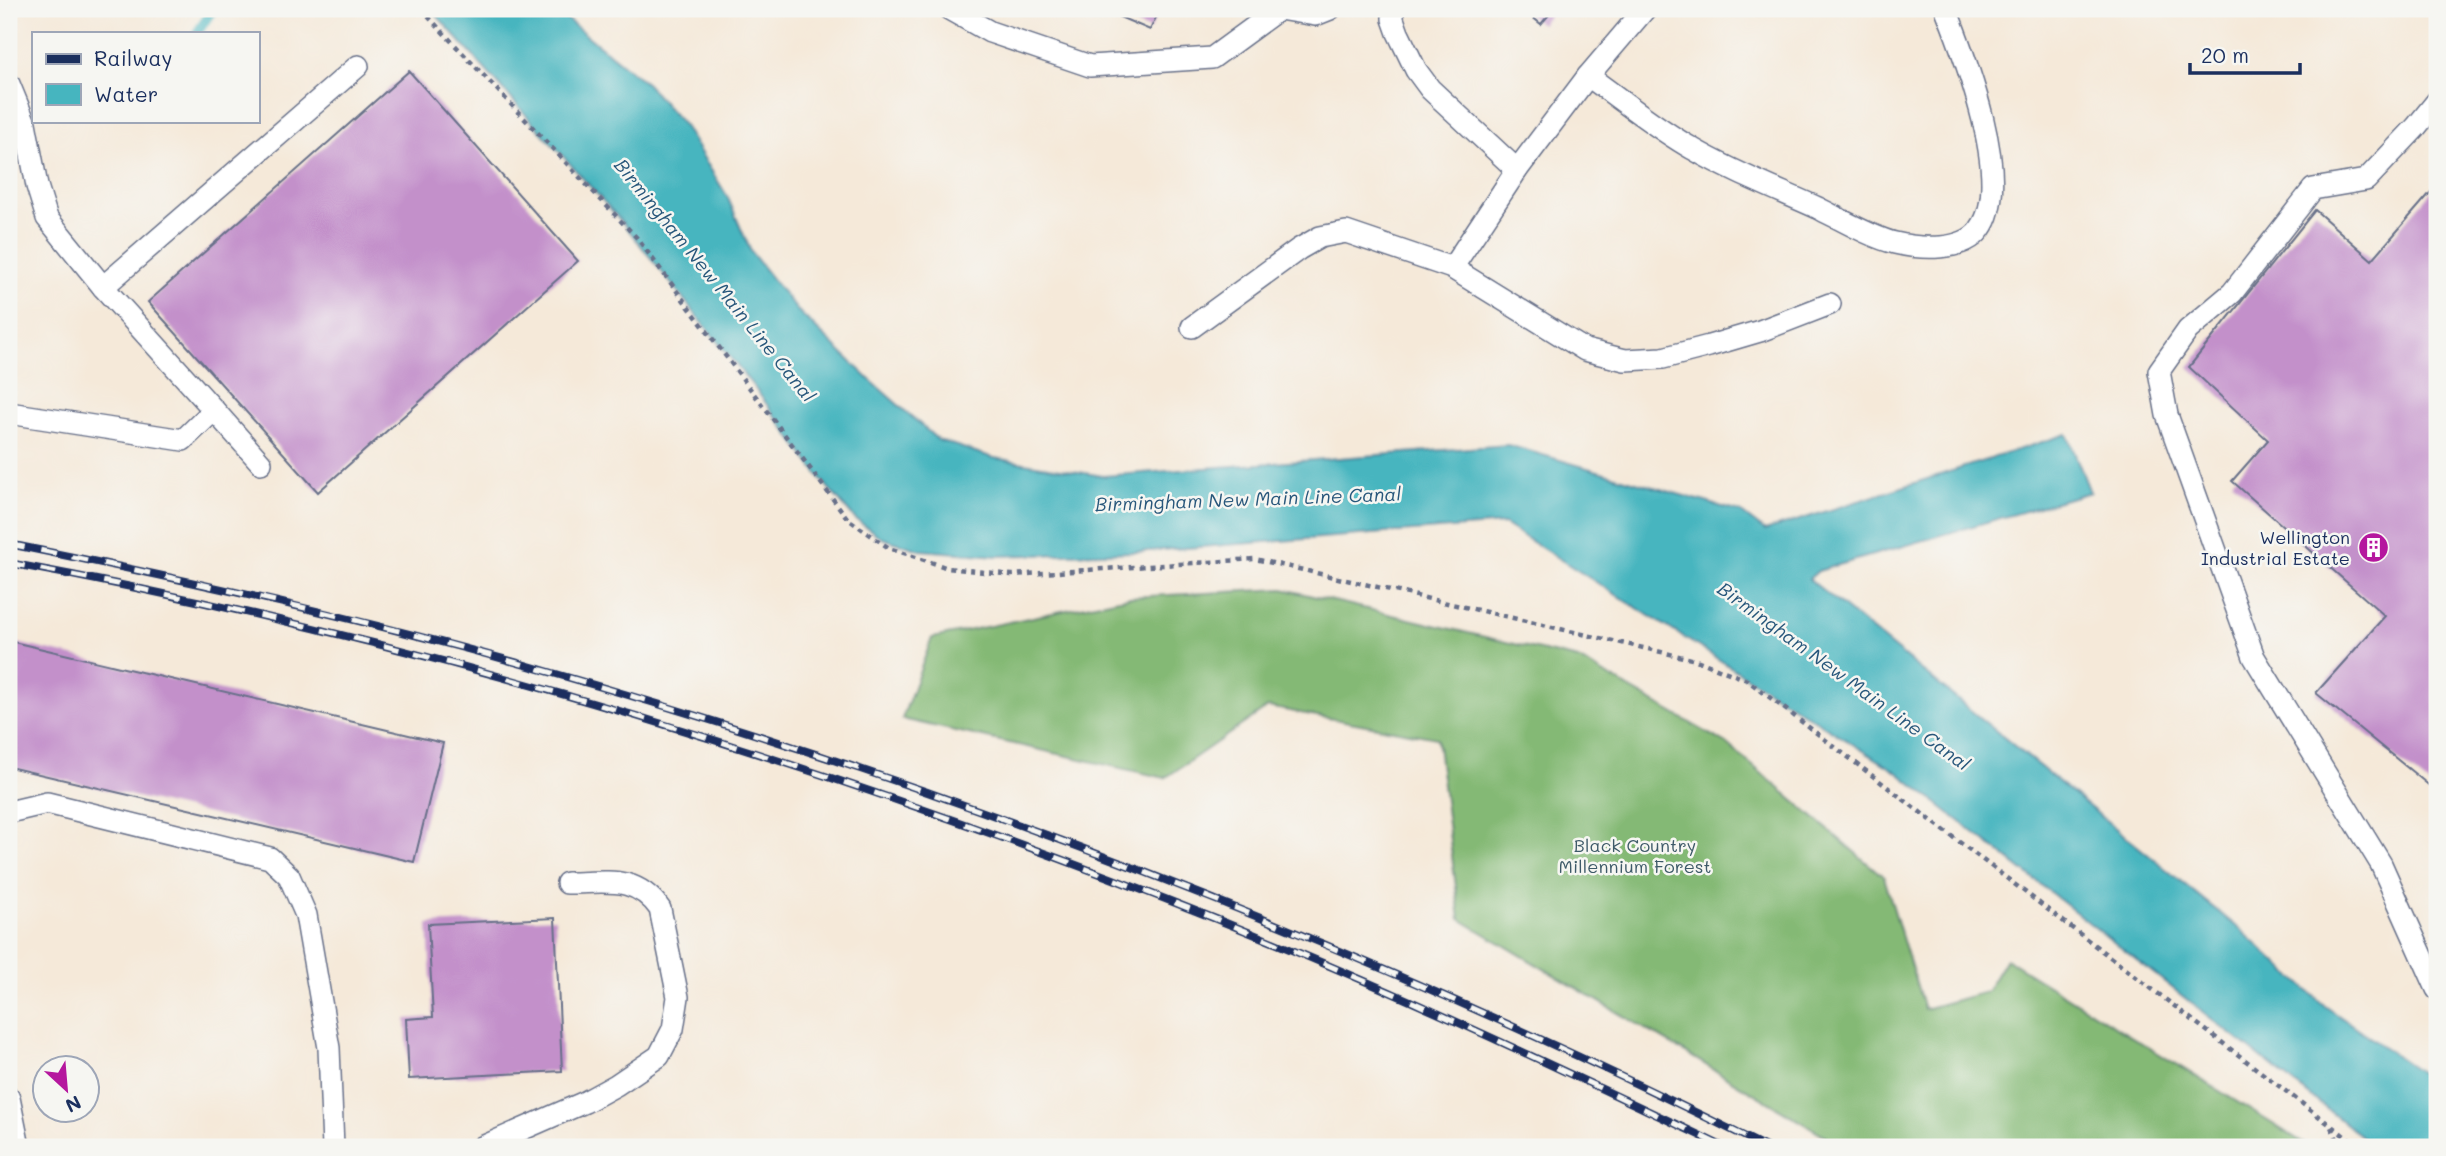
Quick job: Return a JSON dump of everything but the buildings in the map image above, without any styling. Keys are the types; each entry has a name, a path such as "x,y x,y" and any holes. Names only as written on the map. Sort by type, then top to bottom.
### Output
{"lane":[{"path":"949,9 990,32 1090,66 1212,58 1279,9 1315,15 1330,9"},
{"path":"1393,9 1398,33 1416,70 1430,89 1517,170"},
{"path":"1452,268 1517,170 1588,76 1645,9"},
{"path":"1588,76 1692,149 1841,219 1893,243 1918,246 1950,245 1974,236 1982,227 1993,187 1982,117 1946,9"},
{"path":"103,287 358,66"},
{"path":"9,84 25,122 37,186 47,218 103,287 261,463"},
{"path":"2437,101 2365,180 2313,189 2231,293 2188,330 2159,371 2167,415 2254,657 2381,864 2437,989"},
{"path":"1192,327 1299,249 1320,237 1346,232 1452,268 1585,350 1625,360 1663,358 1709,346 1760,331 1830,304"},
{"path":"9,413 183,440 214,410"},
{"path":"9,811 47,803 270,858 289,876 306,915 330,1048 332,1147"},
{"path":"482,1147 617,1085 659,1056 673,1029 678,997 660,909 656,903 628,883 567,883"},
{"path":"9,1098 19,1147"}],"path":[{"path":"421,9 637,238 848,519 889,548 948,568 1012,575 1255,559 1696,660 1747,680 2359,1147"},
{"path":"2330,1126 2341,1147"}],"green space":[{"name":"Black Country Millennium Forest","path":"1283,589 1578,659 1727,744 1884,877 1924,1009 1986,992 2006,959 2310,1147 1844,1147 1460,919 1437,738 1268,707 1165,778 902,719 932,638 1129,597"}],"water":[{"name":"Birmingham New Main Line Canal","path":"431,9 554,9 647,84 684,126 727,196 751,252 797,310 938,440 994,458 1103,476 1508,445 1740,512 1765,531 2067,434 2090,492 1818,571 1809,579 2242,931 2325,1006 2437,1084 2437,1147 2375,1147 1897,772 1504,524 1134,552 998,556 920,550 882,538 855,519 825,484 757,391 622,222"}],"waterway":[{"path":"198,32 213,9"}],"railway":[{"path":"9,544 212,587 413,635 703,718 859,769 1014,823 1319,942 1619,1075 1766,1147"},
{"path":"9,563 317,629 470,668 772,758 1069,862 1281,945 1472,1029 1724,1147"}],"place":[{"name":"Wellington Industrial Estate","path":"2373,548"}]}
